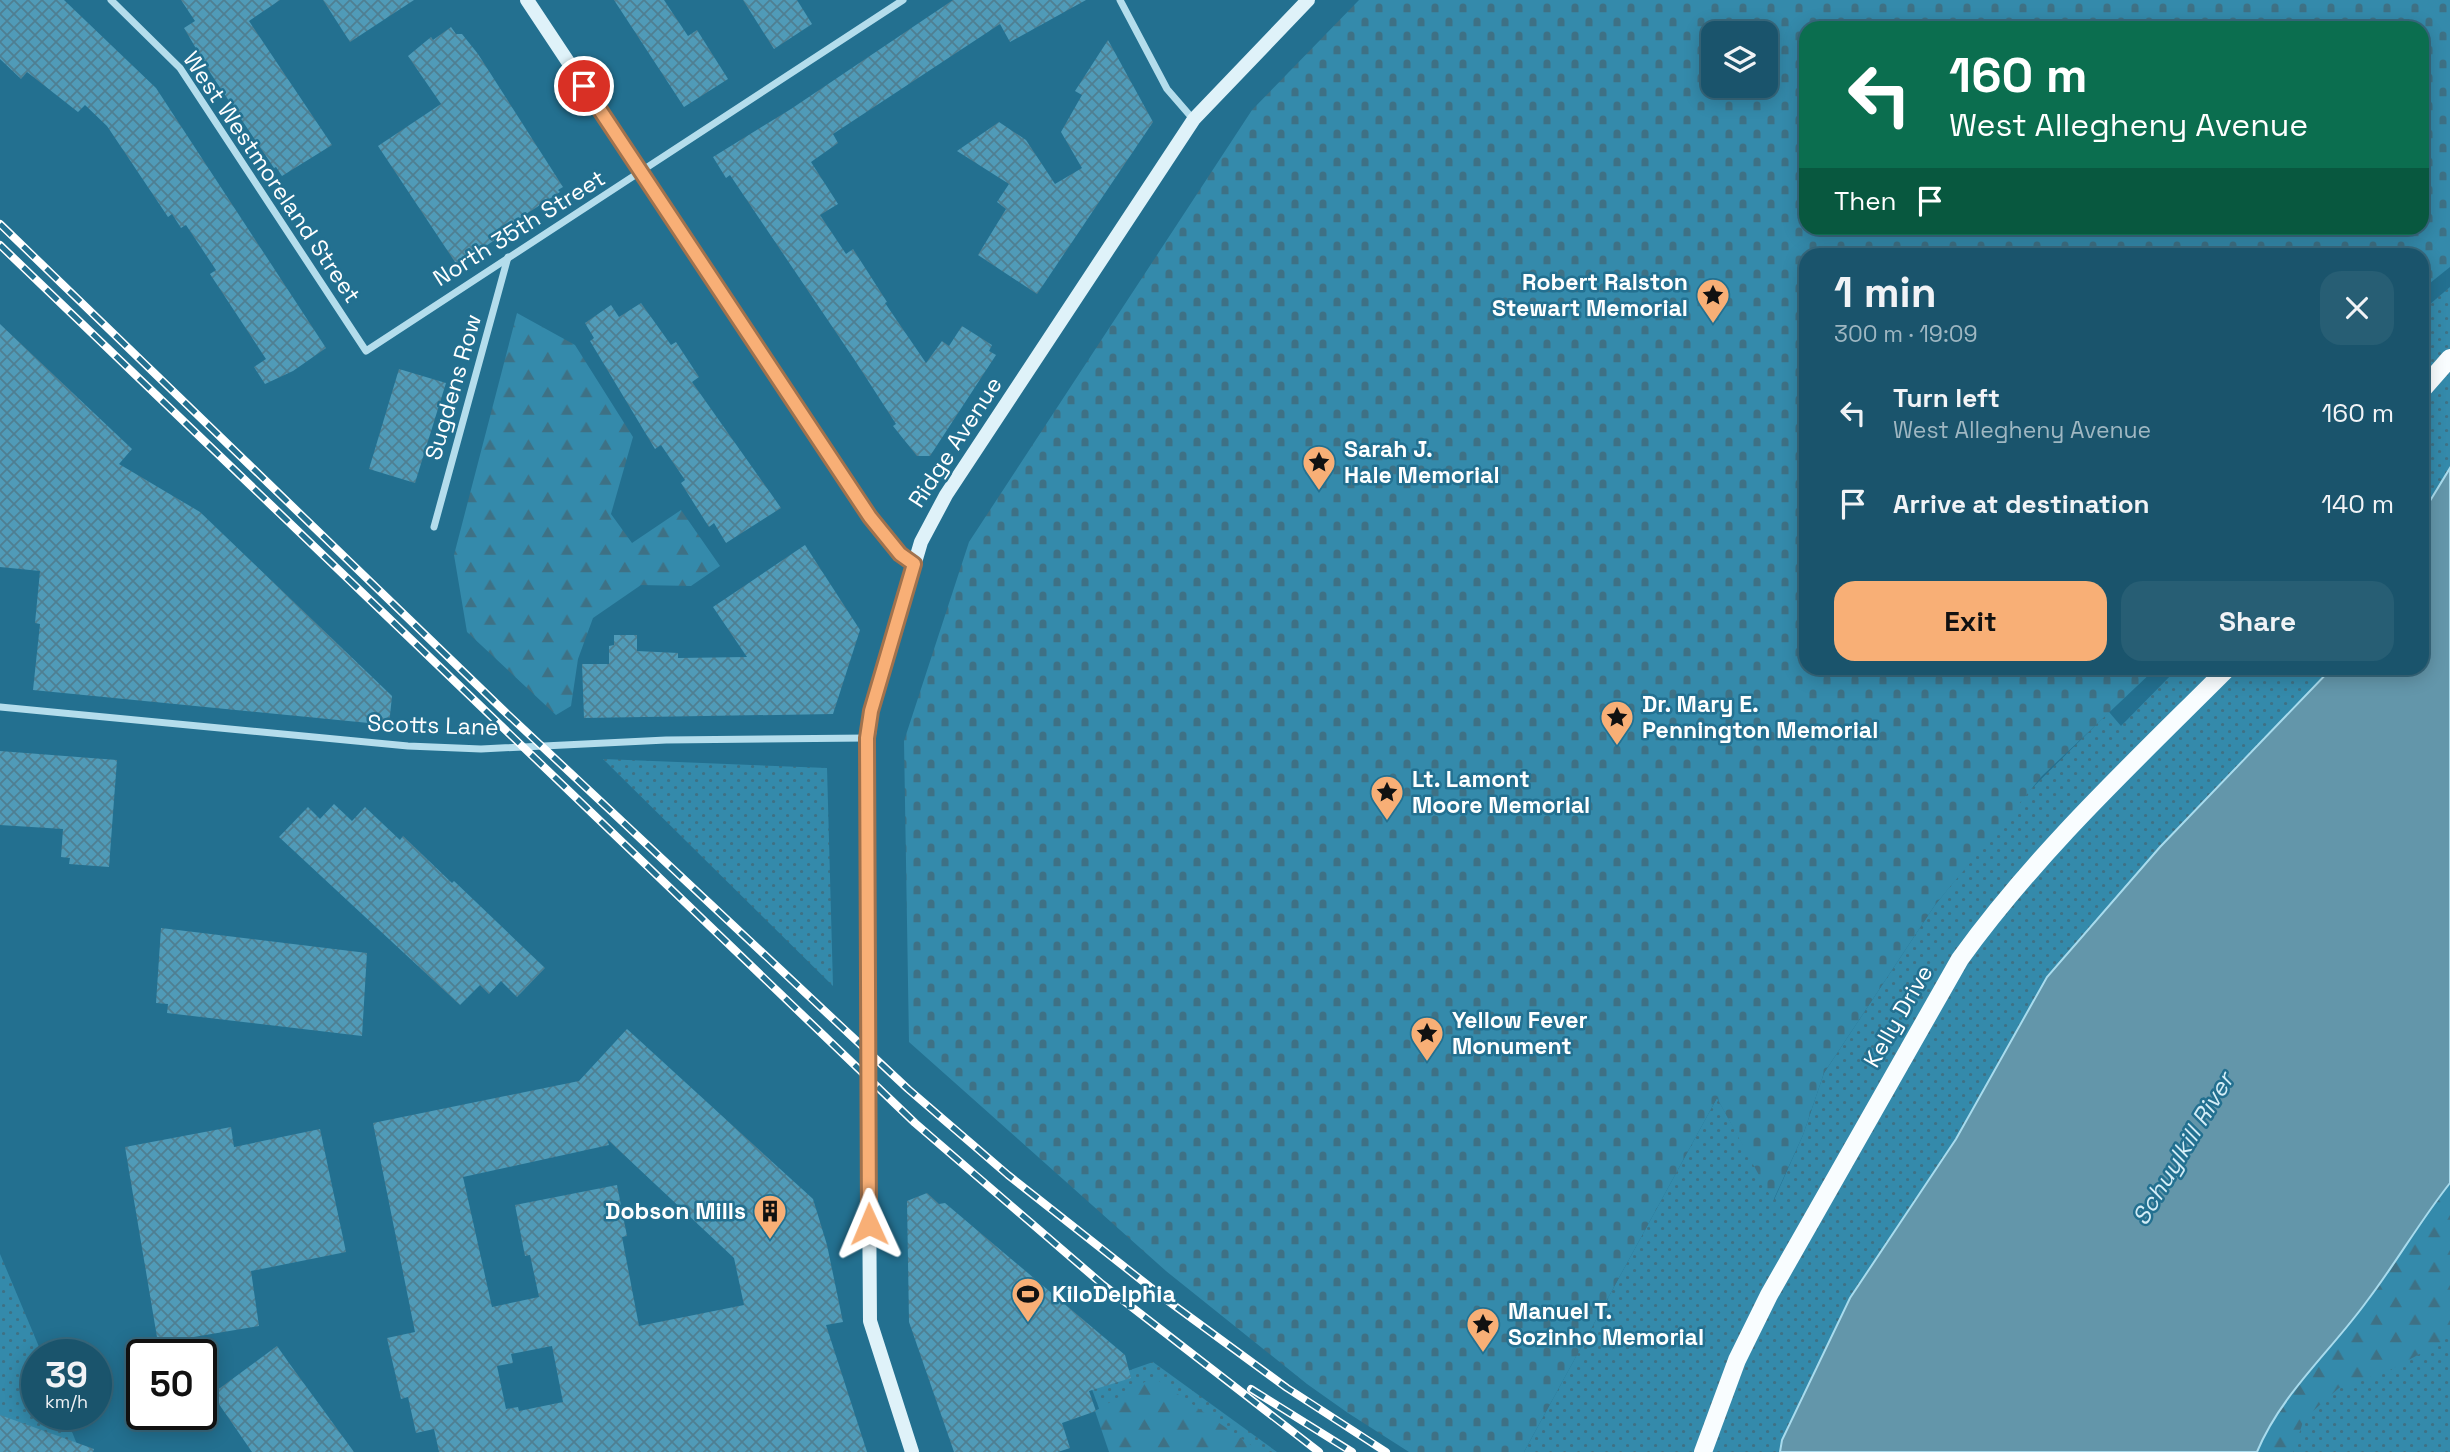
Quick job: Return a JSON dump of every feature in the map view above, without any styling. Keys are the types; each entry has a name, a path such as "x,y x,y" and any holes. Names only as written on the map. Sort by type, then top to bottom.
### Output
{"main road":[{"path":"527,0 870,517 900,554 914,564"},
{"name":"Ridge Avenue","path":"912,1452 870,1321 867,738 871,711 925,532 946,495 1194,119 1308,0"},
{"path":"2429,382 2450,358"},
{"name":"Kelly Drive","path":"1703,1452 1737,1360 1769,1295 1960,959 2006,899 2075,819 2221,675"}],"street":[{"name":"West Westmoreland Street","path":"111,0 180,68 366,351"},
{"name":"North 35th Street","path":"366,351 903,0"},
{"path":"1120,0 1167,89 1194,119"},
{"name":"Sugdens Row","path":"433,527 509,256"},
{"name":"Scotts Lane","path":"0,706 408,746 481,749 666,740 867,738"}],"green space":[{"path":"1359,0 2450,0 2450,267 2429,284 2429,248 1799,248 1799,675 2149,675 2042,776 1935,905 1824,1073 1803,1135 1773,1201 1717,1098 1524,1452 1409,1452 1348,1413 1307,1384 1166,1271 909,1042 904,741 969,542 1252,110"},
{"path":"2450,287 2450,468 2429,502 2429,305"},
{"path":"517,313 575,345 633,437 611,514 632,543 681,510 720,566 691,586 641,585 593,618 578,659 571,706 556,715 467,632 454,555"},
{"path":"2171,675 2325,675 2160,847 2047,977 1956,1139 1850,1298 1782,1440 1780,1452 1524,1452 1717,1098 1774,1200 1803,1135 1824,1073 1935,905 2021,799 2109,712 2121,726"},
{"path":"603,759 827,768 833,986"},
{"path":"2450,1183 2450,1452 2257,1452 2279,1411 2367,1301"},
{"path":"2450,1183 2450,1325 2440,1343 2390,1370 2339,1388 2304,1419 2293,1452 2257,1452 2279,1411 2367,1301"},
{"path":"0,1254 36,1339 21,1339 21,1430 71,1430 80,1452 0,1452"},
{"path":"1153,1362 1277,1452 1115,1452 1090,1384"},
{"path":"1153,1377 1261,1452 1109,1452 1095,1411"}],"water":[{"name":"Schuylkill River","path":"2450,468 2450,1183 2367,1301 2279,1411 2257,1452 1780,1452 1782,1440 1850,1298 1956,1139 2047,977 2160,847 2325,675 2429,675 2429,502"}],"building":[{"path":"0,0 64,0 156,88 326,348 293,371 265,384 254,367 266,359 210,274 216,270 186,225 181,228 172,214 168,217 107,126 85,105 78,112 27,72 21,79 0,59"},
{"path":"181,0 280,0 249,21 332,145 282,176 211,74 184,28 195,21"},
{"path":"323,0 414,0 350,42"},
{"path":"614,0 664,0 688,36 697,30 728,79 684,107"},
{"path":"743,0 797,0 812,24 774,49"},
{"path":"953,0 1086,0 1010,42 1000,24 833,134 838,143 811,162 838,204 820,215 846,254 853,249 887,302 885,303 926,363 942,341 949,346 962,326 992,345 989,351 996,355 930,456 917,456 893,426 896,424 854,359 730,175 726,178 713,157 791,109"},
{"path":"451,27 456,34 462,34 478,54 563,187 558,190 560,192 511,224 513,228 457,265 378,146 441,104 408,56 431,37 433,40"},
{"path":"1108,40 1153,122 1037,294 978,255 1006,209 997,202 1009,184 957,151 999,122 1026,140 1055,184 1082,168 1061,132 1082,95 1075,91"},
{"path":"641,303 671,345 676,342 699,377 692,382 781,508 726,543 714,523 709,527 681,483 685,480 661,445 655,449 590,341 594,338 585,323 611,305 619,317"},
{"path":"0,324 132,449 119,464 200,512 392,696 389,725 33,690 40,624 35,623 40,571 0,567"},
{"path":"399,369 446,383 415,483 369,469"},
{"path":"805,545 860,630 833,714 584,718 582,664 609,664 609,646 614,645 614,635 637,635 637,651 678,653 678,658 747,657 713,607"},
{"path":"0,751 117,760 109,867 69,864 70,858 61,857 63,829 0,825"},
{"path":"334,804 352,821 365,807 400,840 403,836 545,968 517,997 501,981 489,994 480,985 460,1005 279,837 308,807 320,819"},
{"path":"161,928 367,953 362,1036 167,1013 168,1004 156,1003"},
{"name":"Dobson Mills","path":"627,1029 813,1199 827,1245 843,1322 826,1325 867,1452 439,1452 434,1429 416,1433 408,1397 401,1399 387,1338 415,1332 373,1123 579,1081","holes":["607,1139 734,1258 744,1305 639,1326 622,1237 627,1236 617,1185 515,1205 525,1256 530,1255 539,1297 492,1307 463,1177 609,1145","552,1346 563,1402 519,1411 518,1407 506,1409 497,1366 513,1363 511,1354"]},
{"path":"231,1127 234,1147 320,1129 346,1252 251,1271 259,1326 182,1339 157,1339 125,1147"},
{"path":"927,1193 939,1204 945,1203 1125,1355 1131,1378 1089,1391 1096,1411 1062,1423 1070,1448 1058,1452 954,1452 909,1322 907,1201"},
{"path":"277,1346 354,1452 252,1452 217,1401 217,1390"},
{"path":"0,1415 21,1423 21,1430 41,1430 94,1449 93,1452 0,1452"}],"railway":[{"path":"0,224 502,709 908,1089 1008,1175 1164,1298 1287,1388 1386,1452"},
{"path":"0,245 915,1123 1102,1284 1319,1452"},
{"path":"1251,1389 1352,1452"}],"place":[{"name":"Robert Ralston Stewart Memorial","path":"1713,325"},
{"name":"Sarah J. Hale Memorial","path":"1319,492"},
{"name":"Dr. Mary E. Pennington Memorial","path":"1617,747"},
{"name":"Lt. Lamont Moore Memorial","path":"1387,822"},
{"name":"Yellow Fever Monument","path":"1427,1063"},
{"name":"Dobson Mills","path":"770,1241"},
{"name":"KiloDelphia","path":"1028,1324"},
{"name":"Manuel T. Sozinho Memorial","path":"1483,1354"}],"route":[{"path":"584,86 870,517 885,538 914,564 871,711 867,738 869,1224"}]}
